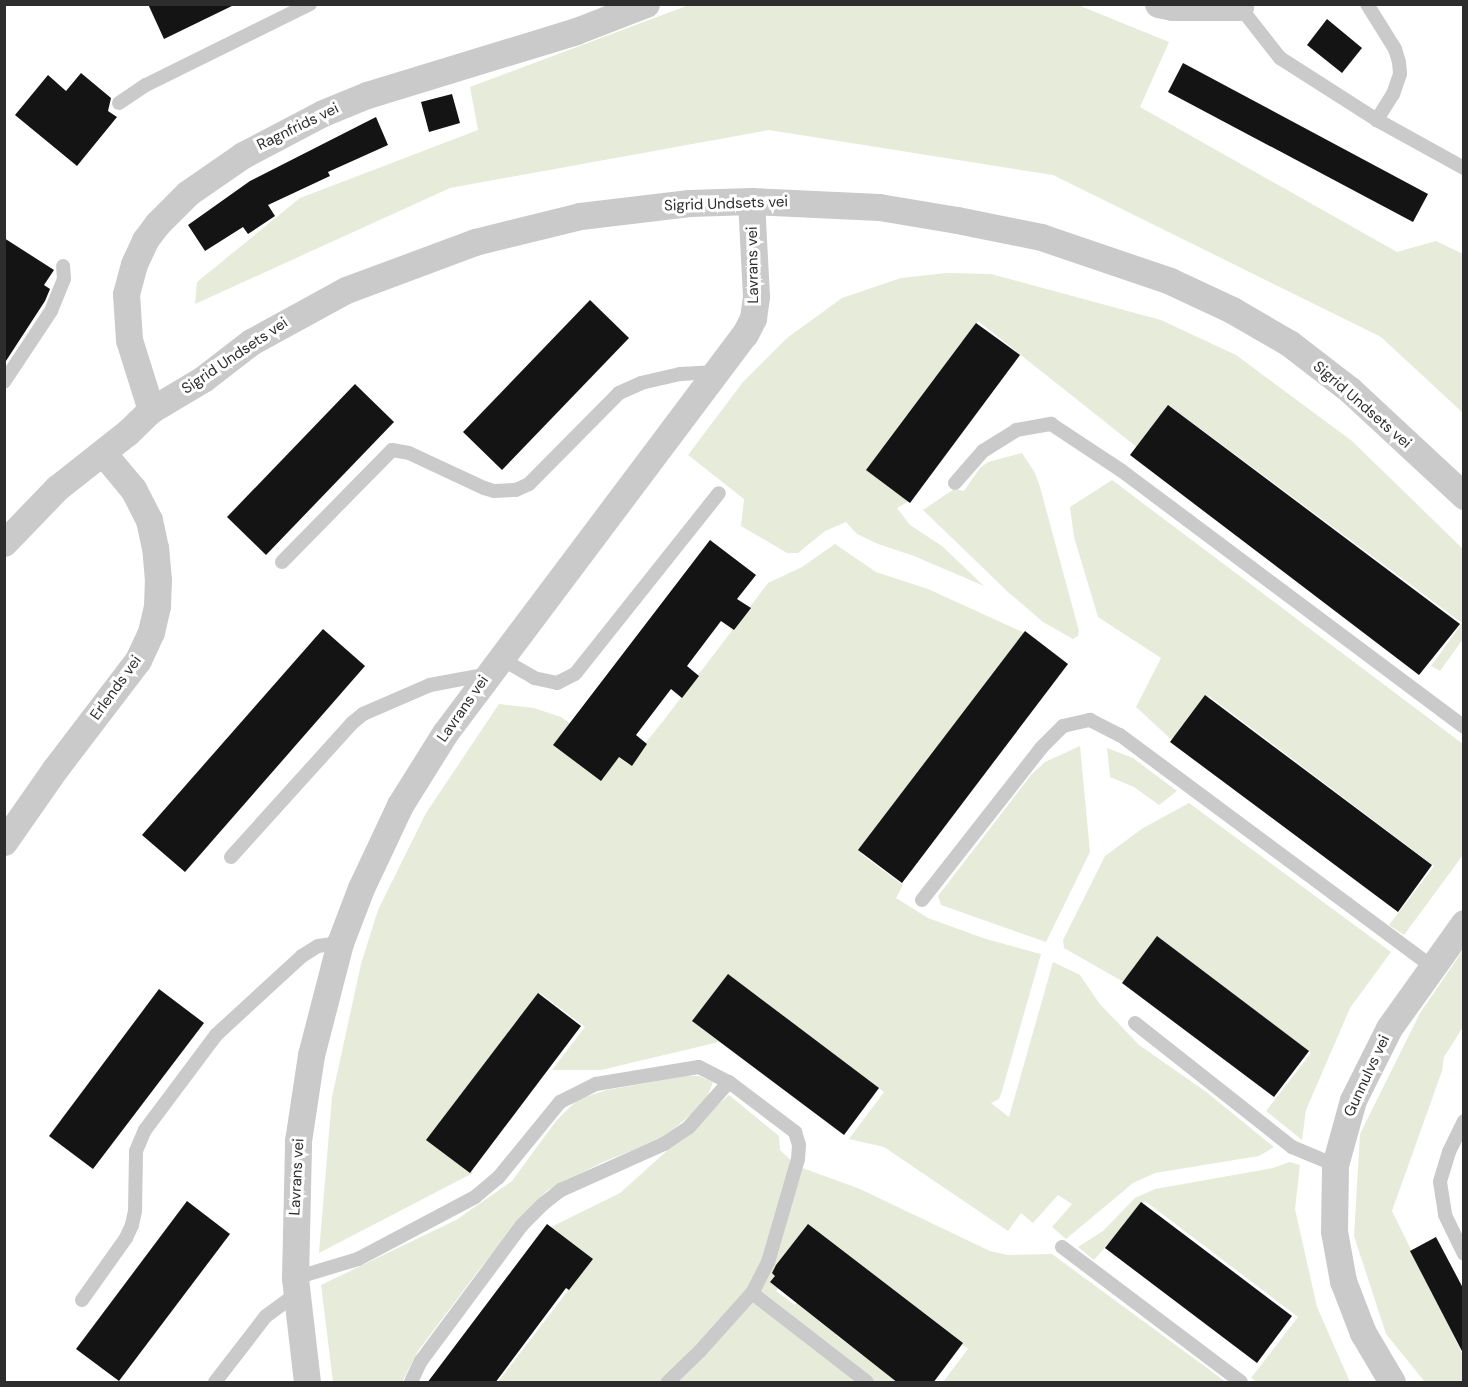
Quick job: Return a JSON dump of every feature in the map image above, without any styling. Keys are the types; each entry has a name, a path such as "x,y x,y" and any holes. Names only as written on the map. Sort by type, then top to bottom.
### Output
{"street":[{"name":"Ragnfrids vei","path":"151,410 129,340 126,294 134,264 145,240 188,192 243,154 323,113 367,95 576,31 646,4"},
{"path":"1158,4 1172,7 1240,7"},
{"name":"Sigrid Undsets vei","path":"4,543 57,488 103,453 151,410 203,379 250,342 298,315 387,274 475,242 580,216 629,209 751,201 879,207 957,220 1041,237 1170,280 1232,310 1289,343 1350,390 1464,496"},
{"name":"Lavrans vei","path":"307,1383 295,1286 298,1141 311,1054 340,943 361,888 400,805 445,733 746,334 753,318 756,274 751,201"},
{"name":"Erlends vei","path":"4,842 55,769 138,660 152,632 157,606 158,580 156,548 149,520 133,489 103,453"},
{"name":"Gunnulvs vei","path":"1392,1383 1363,1333 1343,1281 1334,1231 1335,1165 1341,1136 1353,1100 1389,1028 1464,923"}],"lane":[{"path":"119,103 146,85 310,4"},
{"path":"1367,4 1395,49 1399,62 1400,74 1393,94 1377,120"},
{"path":"1240,7 1280,58 1377,120 1464,168"},
{"path":"4,382 53,308 64,279 63,266"},
{"path":"282,562 392,450 410,453 484,488 494,491 516,490 529,484 620,393 641,383 680,374 717,372"},
{"path":"955,483 983,451 1016,430 1051,424 1122,471 1464,727"},
{"path":"231,857 352,723 363,714 430,685 494,666 557,683 575,674 719,493"},
{"path":"922,900 1041,748 1063,726 1090,720 1120,735 1432,967"},
{"path":"81,1300 126,1238 132,1226 135,1211 136,1151 145,1130 158,1112 203,1051 242,1011 302,956 318,946 340,943"},
{"path":"1135,1023 1292,1147 1335,1165"},
{"path":"215,1383 266,1316 295,1286 358,1259 475,1197 498,1178 549,1112 560,1102 582,1090 623,1078 699,1067 729,1082 795,1132 799,1146 798,1159 768,1262 752,1293 668,1383"},
{"path":"411,1383 421,1361 515,1234 543,1204 561,1190 664,1144 689,1127 729,1082"},
{"path":"1464,1122 1449,1152 1440,1182 1445,1215 1458,1234 1464,1254"},
{"path":"1062,1247 1241,1383"},
{"path":"752,1293 867,1383"}],"green space":[{"path":"689,5 1078,5 1169,42 1140,107 1397,252 1436,241 1463,254 1463,413 1381,337 1053,175 769,130 450,188 195,304 197,282 300,198 478,130 470,87"},
{"path":"947,273 991,274 1161,320 1236,355 1352,441 1463,549 1463,639 1440,671 1431,666 1462,623 1170,406 1138,448 978,321 869,469 911,500 897,508 910,525 942,546 984,586 914,556 878,544 857,534 846,522 825,531 798,553 787,553 741,526 744,499 688,455 743,382 787,338 842,298 901,278"},
{"path":"1022,453 1035,473 1040,487 1079,631 1078,636 1073,639 1043,622 1008,592 923,510 954,489 964,491 980,468 988,462"},
{"path":"1112,480 1463,744 1463,855 1404,935 1389,925 1434,866 1209,696 1174,742 1136,707 1161,658 1098,617 1074,537 1070,507"},
{"path":"835,544 876,572 928,589 1027,634 861,854 903,885 896,898 928,918 986,939 1041,954 1002,1091 999,1099 991,1103 1009,1117 1053,962 1080,975 1099,1003 1139,1045 1205,1091 1274,1147 1259,1156 1155,1173 1133,1183 1066,1239 1052,1227 1072,1204 1058,1195 1033,1223 1021,1213 1008,1231 884,1147 849,1139 884,1092 728,976 693,1022 719,1042 601,1070 552,1070 585,1027 540,993 428,1139 473,1173 319,1253 332,1097 361,964 378,910 426,813 499,704 534,708 561,717 628,764 768,583 802,567"},
{"path":"1080,746 1090,852 1046,942 941,905 938,896 1031,775 1045,762"},
{"path":"1107,748 1133,758 1177,791 1159,805 1134,787 1110,777"},
{"path":"1189,803 1391,952 1350,1008 1306,1110 1302,1140 1266,1111 1311,1053 1161,939 1127,984 1064,948 1063,940 1105,856 1143,828"},
{"path":"1463,950 1463,1027 1444,1057 1442,1071 1392,1211 1463,1355 1463,1382 1425,1382 1386,1334 1354,1236 1360,1134 1420,1013"},
{"path":"686,1076 699,1076 713,1082 707,1098 695,1111 663,1138 603,1162 548,1190 539,1198 482,1266 418,1351 402,1382 333,1382 321,1285 456,1220 512,1181 556,1121 578,1099 607,1090"},
{"path":"729,1095 779,1136 780,1150 797,1166 860,1189 990,1251 1008,1255 1052,1254 1226,1382 943,1382 968,1349 818,1236 776,1291 795,1305 801,1297 840,1326 835,1334 870,1360 913,1382 498,1382 589,1263 545,1230 620,1193"},
{"path":"1290,1162 1300,1165 1295,1209 1317,1307 1350,1382 1257,1382 1251,1378 1298,1317 1145,1201 1094,1260 1078,1247 1103,1231 1135,1198 1155,1189 1273,1168"}],"building":[{"path":"148,4 236,4 164,39"},
{"path":"1327,19 1362,48 1342,73 1307,45"},
{"path":"1183,63 1428,194 1413,222 1168,92"},
{"path":"81,73 111,98 108,111 117,117 77,166 15,115 48,75 66,91"},
{"path":"452,94 460,123 429,132 421,102"},
{"path":"376,117 388,145 328,172 330,176 268,205 275,216 248,234 243,227 205,251 188,225 250,181"},
{"path":"4,238 54,270 44,285 50,289 45,301 4,364"},
{"path":"590,300 629,338 502,470 463,432"},
{"path":"976,323 1020,355 910,503 866,470"},
{"path":"355,384 394,422 266,555 227,517"},
{"path":"1168,405 1460,624 1419,675 1130,455"},
{"path":"710,540 756,575 737,599 751,608 734,630 721,621 687,666 699,676 682,698 671,689 636,735 647,744 632,766 619,757 601,781 553,745"},
{"path":"323,629 365,666 185,872 142,835"},
{"path":"1025,631 1068,664 902,883 858,850"},
{"path":"1205,695 1432,865 1398,912 1170,742"},
{"path":"1157,936 1309,1051 1274,1097 1122,983"},
{"path":"728,974 879,1088 844,1135 692,1021"},
{"path":"159,989 204,1023 93,1169 49,1136"},
{"path":"538,993 581,1026 470,1173 426,1140"},
{"path":"187,1201 230,1234 119,1381 76,1349"},
{"path":"1141,1202 1292,1316 1257,1363 1105,1248"},
{"path":"547,1224 593,1259 569,1290 566,1288 495,1383 427,1383"},
{"path":"808,1224 963,1343 933,1383 898,1383 770,1282 775,1276 772,1273 776,1265"},
{"path":"1436,1237 1464,1290 1464,1355 1410,1251"}]}
